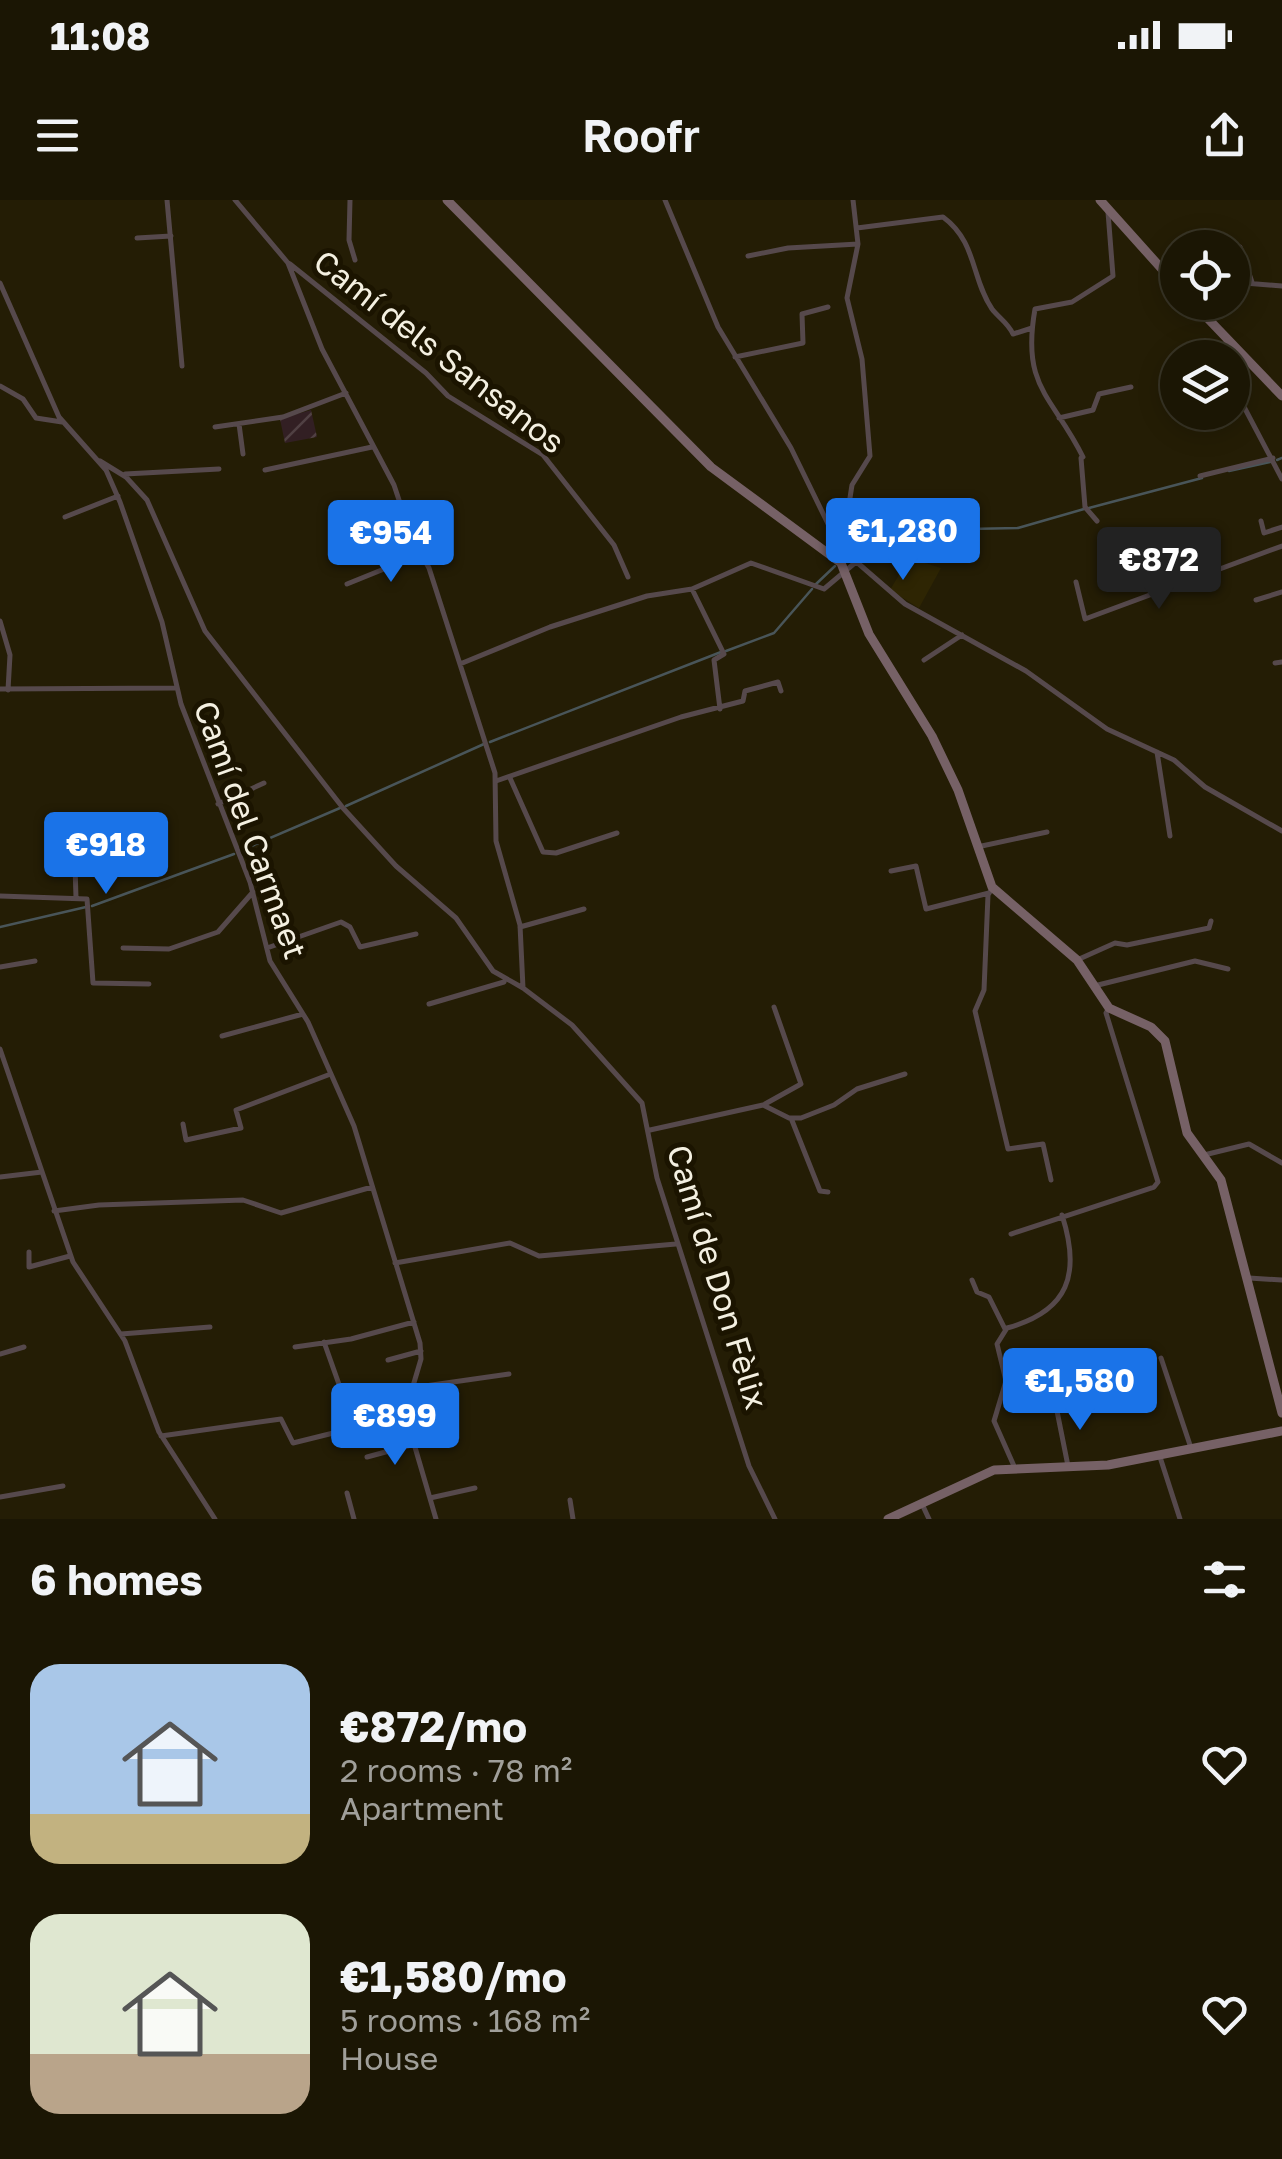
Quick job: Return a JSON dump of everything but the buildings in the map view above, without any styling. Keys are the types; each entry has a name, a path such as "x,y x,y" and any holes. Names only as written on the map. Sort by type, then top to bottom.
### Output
{"main road":[{"path":"448,200 711,467 828,550 844,568 869,634 938,747 991,890 1078,960 1109,1008 1152,1027 1165,1041 1182,1121 1221,1180 1282,1413"},
{"path":"1100,200 1160,268"},
{"path":"1208,320 1225,340"},
{"path":"1250,365 1282,396"},
{"path":"888,1519 994,1470 1014,1466 1108,1465 1282,1431"}],"street":[{"path":"166,200 182,366"},
{"path":"234,200 288,263 322,349 394,485 421,554 496,781 496,840 520,926 523,988"},
{"path":"350,200 349,240 355,260"},
{"path":"667,200 710,311 791,448 836,538 856,562 891,595 1069,699 1107,729 1158,752 1205,787 1282,831"},
{"path":"836,538 847,518 852,485 870,456 862,359 847,298 858,244 853,200"},
{"path":"1098,521 1085,507 1082,458 1047,404 1034,374 1032,328 1035,310 1072,302 1113,276 1108,212"},
{"path":"857,228 943,217 974,256 980,284 993,310 1013,334 1032,328"},
{"path":"136,238 171,236"},
{"path":"748,256 858,244"},
{"name":"Camí dels Sansanos","path":"288,263 426,373 448,396 543,454 614,545 628,577"},
{"path":"1250,275 1253,283"},
{"name":"Camí del Carmaet","path":"0,283 62,422 98,459 118,496 162,622 176,688 253,892 266,948 283,986 303,1014 354,1126 421,1351"},
{"path":"1250,283 1282,286"},
{"path":"735,357 803,343 802,314 828,307"},
{"path":"0,386 23,399 36,418 62,422"},
{"path":"1059,418 1093,410 1099,394 1131,387"},
{"path":"216,427 298,413 346,393"},
{"path":"1250,415 1282,478"},
{"path":"239,424 243,454"},
{"path":"265,470 372,447"},
{"path":"98,459 122,474 147,500 205,631 220,654 363,831 396,866 438,898 492,971 507,981"},
{"path":"1200,476 1278,464"},
{"path":"122,474 219,469"},
{"path":"66,517 118,496"},
{"path":"1261,522 1264,533 1282,528"},
{"path":"849,554 892,538 891,527 874,532 872,523"},
{"path":"1076,582 1085,619 1282,546"},
{"path":"347,584 421,554"},
{"path":"460,664 550,627 638,599 692,589 751,563 824,589 844,568 856,562"},
{"path":"692,589 724,654 714,660 720,708"},
{"path":"1256,600 1282,592"},
{"path":"0,621 10,654 4,690 176,688"},
{"path":"924,660 962,635"},
{"path":"496,781 681,717 743,702 744,691 778,682 781,691"},
{"path":"1158,752 1170,836"},
{"path":"510,778 543,852 556,853 617,833"},
{"path":"218,804 264,783"},
{"path":"1273,825 1282,822"},
{"path":"977,847 1047,832"},
{"path":"75,866 76,898"},
{"path":"891,871 916,866 926,909 991,890 984,990 975,1010 984,1062 1008,1149 1043,1144 1052,1180"},
{"path":"124,948 135,952 169,948 218,932 253,892"},
{"path":"0,896 90,900 88,942 93,983 149,984"},
{"path":"520,926 584,909"},
{"path":"1078,960 1115,943 1209,928 1211,921"},
{"path":"266,948 341,922 350,927 360,948 416,934"},
{"path":"0,967 35,961"},
{"path":"1094,986 1195,961 1228,970"},
{"path":"429,1004 507,981"},
{"name":"Camí de Don Fèlix","path":"507,981 523,988 572,1026 642,1103 656,1178 749,1466 775,1519"},
{"path":"650,1130 764,1105 801,1084 774,1007"},
{"path":"1011,1234 1154,1187 1158,1182 1106,1014 1109,1008"},
{"path":"222,1036 303,1014"},
{"path":"0,1048 70,1256 82,1281 121,1334 161,1436 215,1519"},
{"path":"764,1105 790,1118 810,1115 857,1089 905,1074"},
{"path":"182,1124 186,1140 241,1128 236,1110 328,1075"},
{"path":"790,1118 820,1191 828,1192"},
{"path":"1204,1155 1249,1144 1282,1162"},
{"path":"0,1178 42,1172"},
{"path":"54,1211 99,1205 243,1200 281,1213 372,1187"},
{"path":"1014,1466 994,1420 1006,1381 998,1344 1006,1330 1038,1319 1054,1303 1073,1257 1062,1215"},
{"path":"395,1263 510,1243 538,1256 678,1244"},
{"path":"29,1252 29,1267 70,1256"},
{"path":"1246,1278 1282,1280"},
{"path":"972,1280 977,1292 990,1297 1006,1330"},
{"path":"295,1347 414,1322"},
{"path":"121,1334 210,1327"},
{"path":"324,1342 341,1390"},
{"path":"0,1354 24,1347"},
{"path":"388,1360 421,1351"},
{"path":"421,1351 406,1415 436,1519"},
{"path":"1161,1358 1191,1448"},
{"path":"410,1388 508,1374"},
{"path":"1056,1406 1068,1466"},
{"path":"161,1436 281,1419 294,1443 406,1415"},
{"path":"366,1457 416,1444"},
{"path":"1159,1454 1180,1519"},
{"path":"0,1497 63,1486"},
{"path":"430,1498 475,1488"},
{"path":"348,1493 354,1519"},
{"path":"570,1500 572,1519"},
{"path":"922,1504 929,1519"}],"shaded area":[{"path":"311,410 317,437 285,443 280,419"},
{"path":"909,558 941,568 919,608 890,590"}],"waterway":[{"path":"1277,460 1282,458"},
{"path":"1229,471 1270,462"},
{"path":"1089,508 1202,478"},
{"path":"968,529 1018,528 1084,509"},
{"path":"906,527 966,528"},
{"path":"851,551 868,539"},
{"path":"815,585 835,566"},
{"path":"726,651 774,633 812,589"},
{"path":"490,742 721,652"},
{"path":"346,806 484,744"},
{"path":"240,851 340,808"},
{"path":"92,906 234,854"},
{"path":"0,927 86,907"}]}
